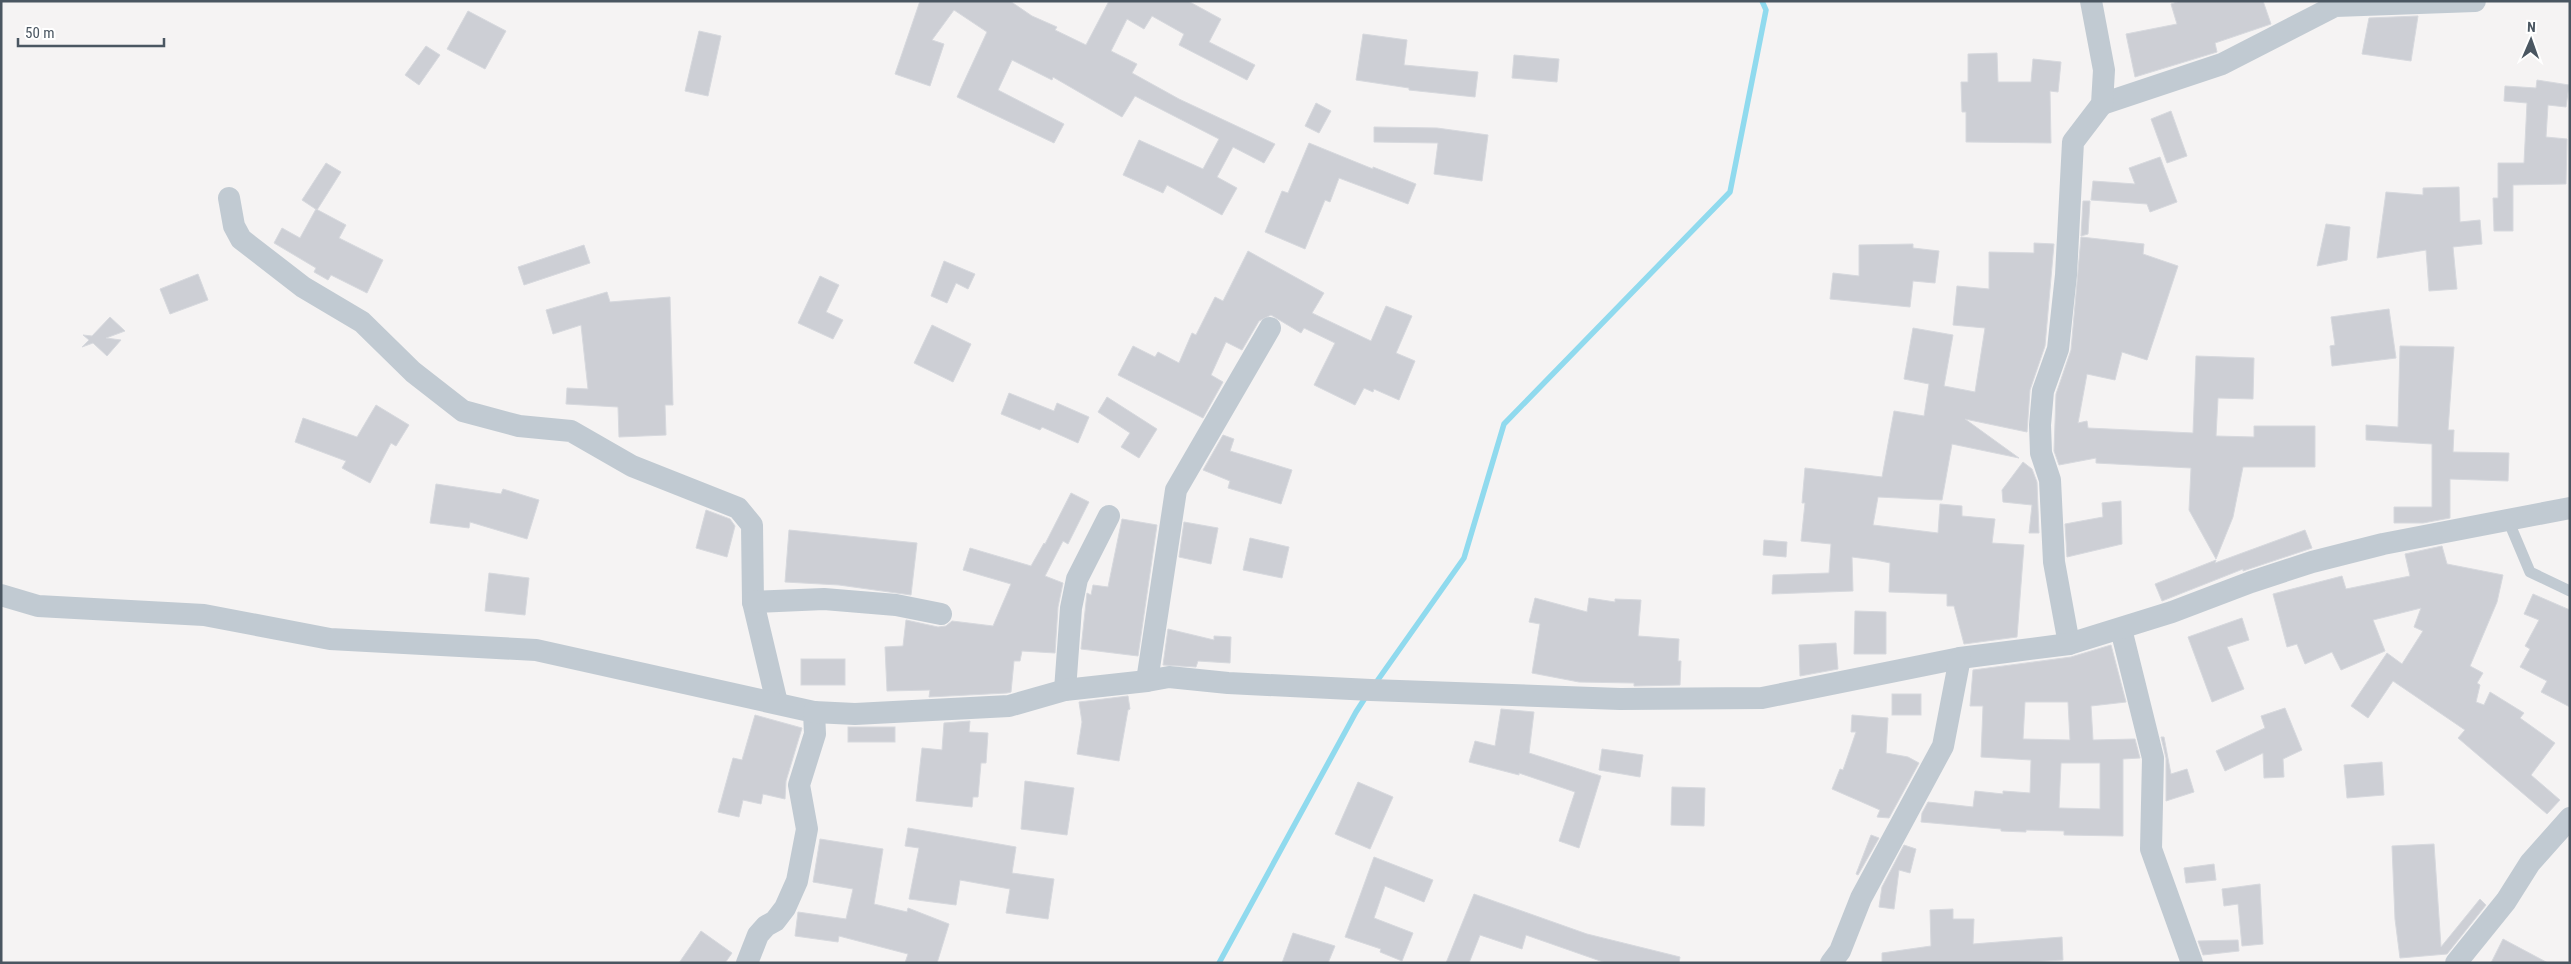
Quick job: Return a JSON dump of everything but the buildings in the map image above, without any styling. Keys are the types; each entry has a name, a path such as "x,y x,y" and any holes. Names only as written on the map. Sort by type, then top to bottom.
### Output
{"street":[{"path":"2070,644 2054,562 2050,480 2041,453 2040,425 2043,391 2058,349 2066,276 2073,142 2102,104 2104,70 2092,1"},
{"path":"2102,104 2222,64 2335,6 2474,1"},
{"path":"229,198 234,226 241,239 303,287 362,322 413,372 463,411 519,426 571,431 632,466 738,508 748,517 752,525 753,602 777,703"},
{"path":"1148,681 1176,490 1270,328"},
{"path":"1,595 38,606 204,615 330,638 536,650 814,712 864,714 1009,706 1065,690 1169,677 1370,690 1620,699 1762,698 1960,658 2070,644 2121,629 2312,562 2383,544 2570,508"},
{"path":"1065,690 1071,608 1077,578 1110,516"},
{"path":"753,602 824,598 896,605 941,614"},
{"path":"2121,629 2153,758 2151,849 2192,963"},
{"path":"1831,963 1840,952 1861,898 1943,746 1960,658"},
{"path":"747,963 758,935 766,926 775,921 785,908 797,881 807,829 800,785 815,734 814,712"},
{"path":"2456,963 2506,901 2530,863 2570,818"}],"lane":[{"path":"2508,520 2530,572 2570,591"}],"waterway":[{"path":"1375,684 1464,558 1504,424 1730,192 1766,10 1762,1"},
{"path":"1219,963 1367,695"}]}
